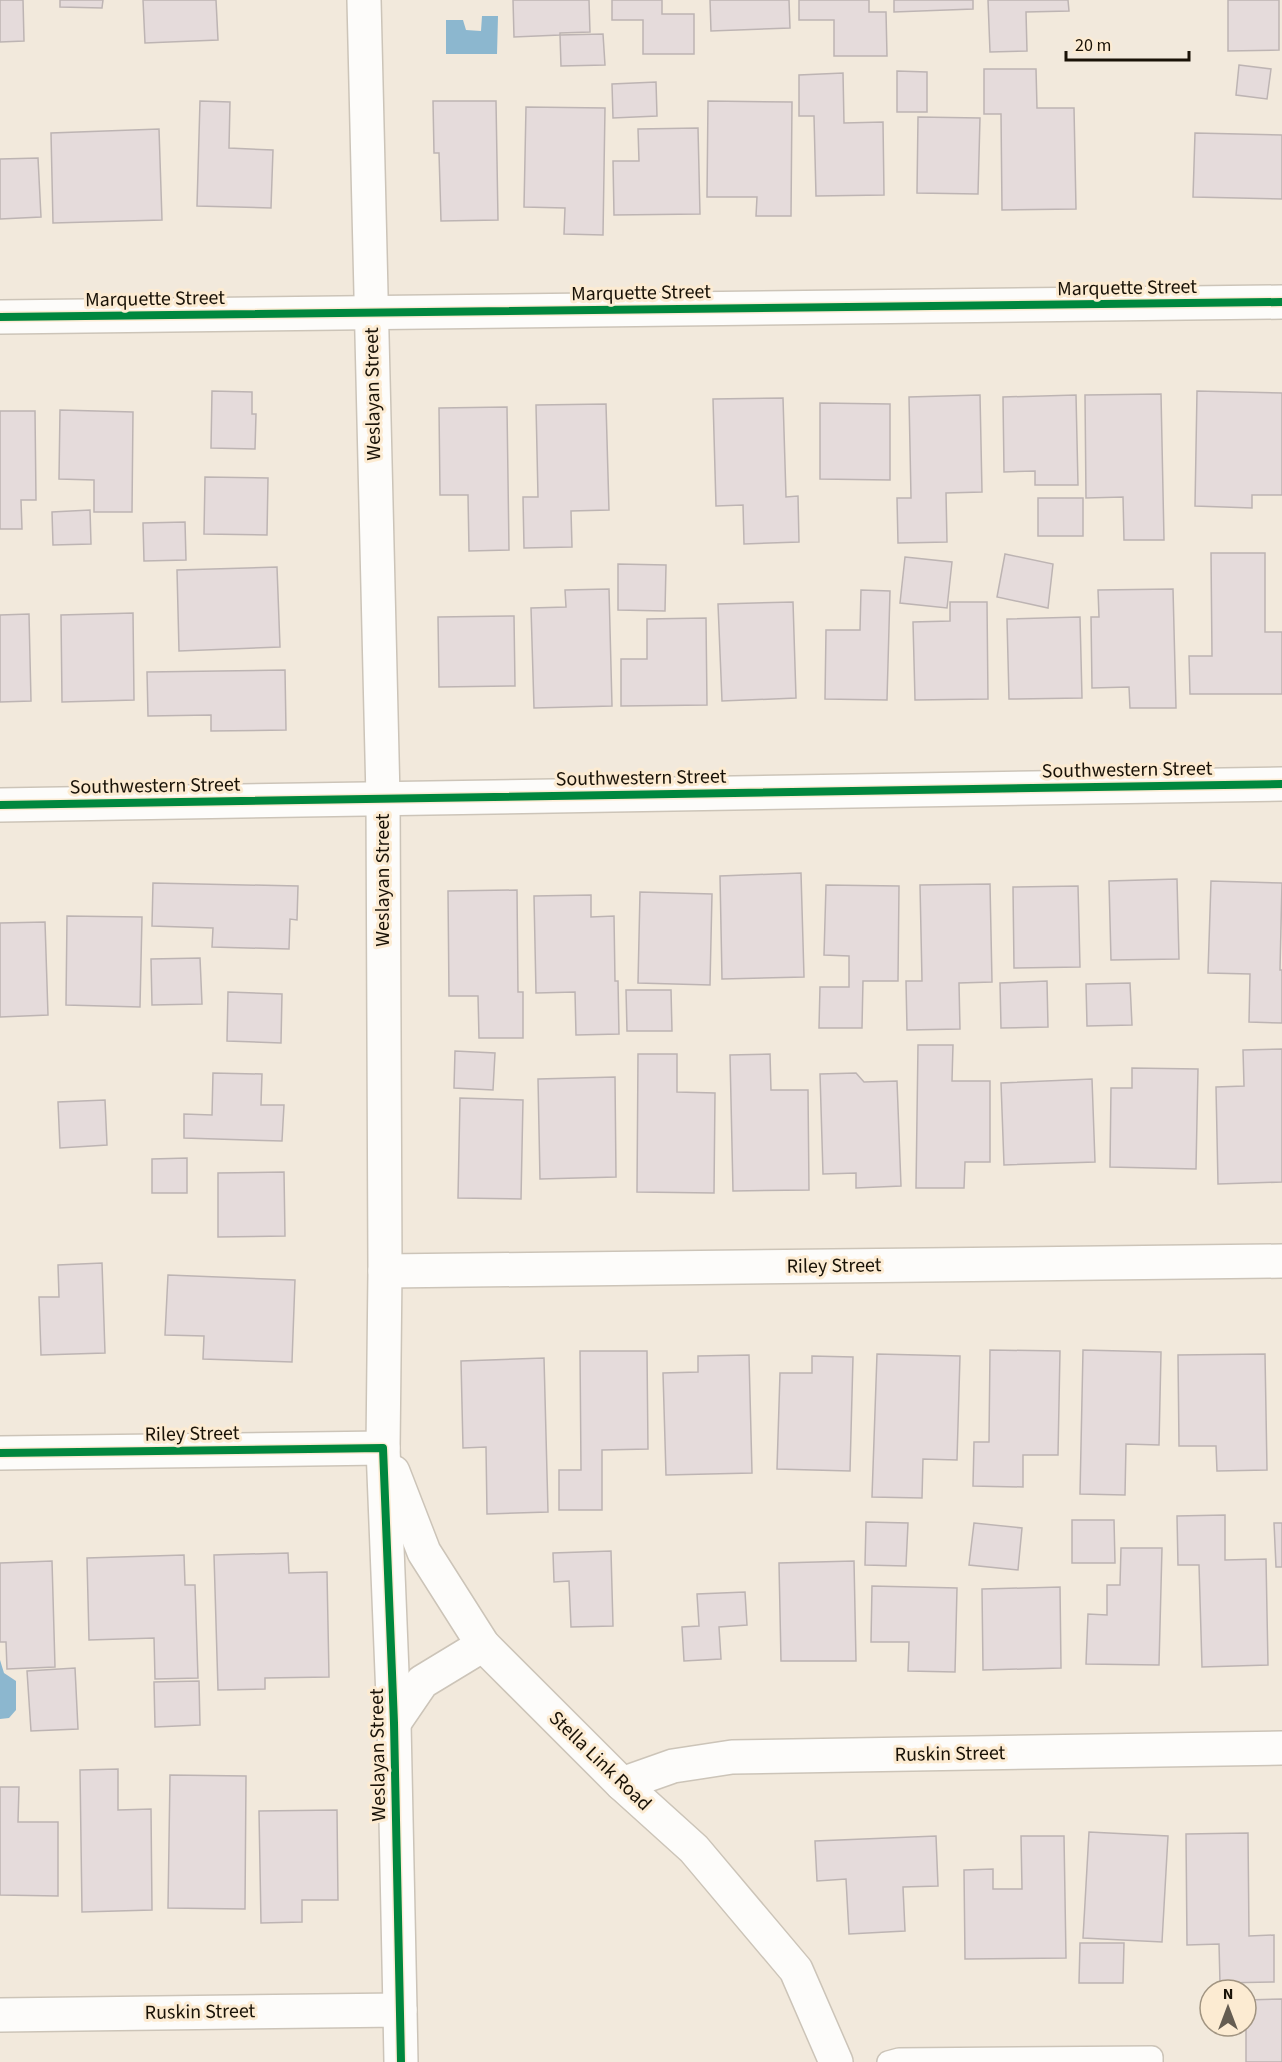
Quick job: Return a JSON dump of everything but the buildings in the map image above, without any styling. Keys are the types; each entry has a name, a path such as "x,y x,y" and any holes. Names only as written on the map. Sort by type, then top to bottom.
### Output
{"street":[{"name":"Weslayan Street","path":"364,0 383,798 384,1448 394,1723 401,2062"},
{"name":"Marquette Street","path":"0,317 1282,302"},
{"name":"Southwestern Street","path":"0,805 1282,784"},
{"name":"Riley Street","path":"385,1271 1282,1262"},
{"name":"Riley Street","path":"0,1453 384,1448"},
{"name":"Stella Link Road","path":"384,1448 424,1552 483,1645 622,1784 694,1849 796,1970 836,2062"},
{"name":"Weslayan Street","path":"394,1723 422,1682 483,1645"},
{"name":"Ruskin Street","path":"622,1784 673,1766 732,1757 1282,1748"},
{"name":"Ruskin Street","path":"0,2015 400,2010"}],"lane":[{"path":"888,2062 899,2059 1152,2058 1152,2062"}],"water":[{"path":"482,16 498,16 497,54 446,54 446,20 463,20 466,30 481,31"},
{"path":"0,1660 4,1673 16,1681 16,1710 9,1718 0,1719"}],"cycle path":[{"path":"0,317 1282,302"},
{"path":"0,805 1282,784"},
{"path":"0,1453 383,1448 394,1723 401,2062"}]}
